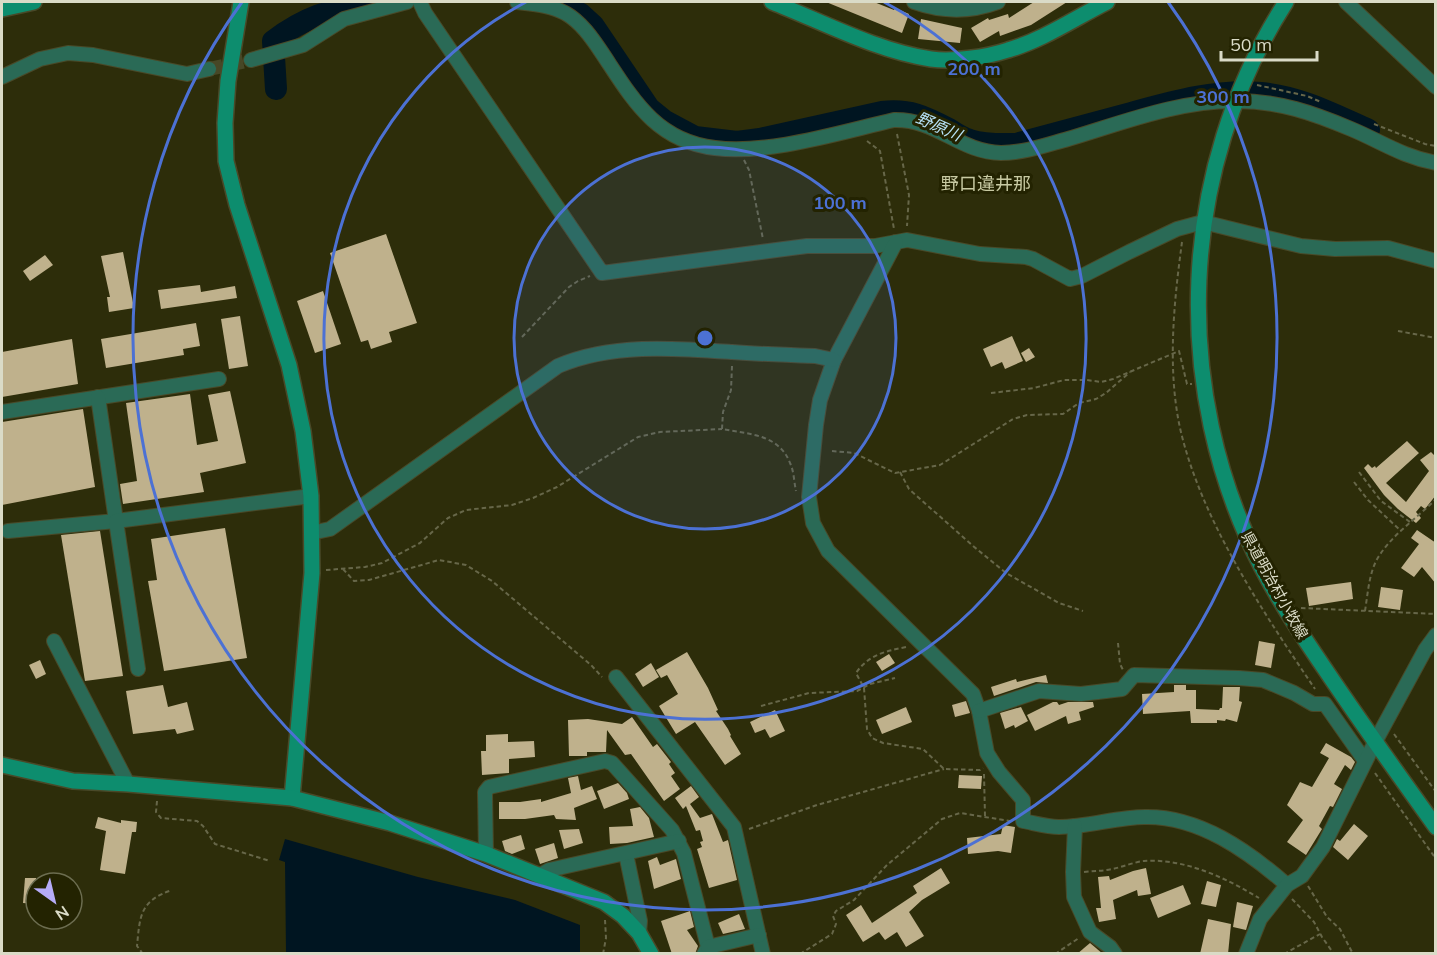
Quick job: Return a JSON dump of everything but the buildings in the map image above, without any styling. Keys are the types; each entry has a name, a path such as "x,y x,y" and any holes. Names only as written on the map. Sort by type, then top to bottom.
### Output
{"street":[{"path":"2,9 33,2"},
{"path":"241,2 228,81 225,123 226,161 237,205 289,365 303,431 311,496 312,571 292,798"},
{"path":"251,60 303,45 344,19 407,2"},
{"path":"420,2 425,14 602,273 807,246 875,246 900,242 980,254 1026,257 1070,279 1082,276 1177,229 1203,222 1301,246 1335,249 1388,248 1436,261"},
{"path":"517,2 549,6 577,21 591,37 638,106 663,129 693,144 715,148 739,150 771,147 894,120 908,120 927,125 982,151 1014,153 1179,107 1236,100 1285,105 1352,129 1404,155 1436,163"},
{"path":"772,2 895,52 934,60 976,57 1008,50 1031,42 1097,4"},
{"path":"914,2 927,6 965,10 999,2"},
{"name":"県道明治村小牧線","path":"1286,2 1270,26 1236,100 1217,158 1203,222 1198,286 1200,351 1214,440 1243,528 1288,614 1436,827"},
{"path":"1346,2 1436,87"},
{"path":"2,77 40,59 68,54 93,55 187,74 209,69"},
{"path":"900,242 834,360 820,400 809,497 813,523 828,550 973,694 980,711 987,753 999,772 1023,800 1023,821 1058,827 1145,817 1174,820 1198,827 1234,845 1269,869 1285,887"},
{"path":"311,532 330,529 558,366 577,358 617,351 681,348 815,356 834,360"},
{"path":"2,412 219,379"},
{"path":"98,397 138,669"},
{"path":"8,531 116,521 311,496"},
{"path":"1246,954 1260,919 1285,887 1302,876 1315,861 1375,742 1425,650 1436,635"},
{"path":"54,641 128,784"},
{"path":"980,711 1039,691 1081,694 1122,689 1134,675 1263,680 1313,704 1325,704 1365,761"},
{"path":"616,677 734,827 763,954"},
{"path":"486,854 485,792 489,787 605,760 612,764 672,830 679,841 684,853 706,950 759,935"},
{"path":"2,765 73,781 292,798 390,823 486,854 604,902 623,916 639,933 651,954"},
{"path":"1075,825 1072,872 1074,897 1089,932 1110,946 1115,954"},
{"path":"539,876 549,870 679,841"},
{"path":"626,854 640,921 639,933"}],"path":[{"path":"894,120 909,195 900,242"},
{"path":"849,130 880,151 900,242"},
{"path":"739,150 749,170 765,251"},
{"path":"522,337 569,287 578,281 602,273"},
{"path":"1398,331 1436,338"},
{"path":"992,393 1034,388 1064,380 1101,382 1113,380 1179,351 1187,384 1204,384"},
{"path":"722,429 723,412 731,390 733,352"},
{"path":"832,450 854,453 895,472 940,465 1013,419 1028,415 1063,414 1079,403 1096,399 1130,372"},
{"path":"312,571 365,567 382,563 420,543 448,518 466,510 512,505 533,498 557,487 638,437 660,432 722,429 763,437 777,443 791,464 795,488 802,508 812,514"},
{"path":"900,472 909,489 1006,573 1059,603 1083,611"},
{"path":"1359,472 1381,501 1410,522"},
{"path":"1354,482 1368,500 1401,531"},
{"path":"1365,611 1369,584 1378,556 1410,522 1436,499"},
{"path":"343,568 354,581 369,580 438,560 466,565 492,580 591,665"},
{"path":"1288,614 1303,608 1436,614"},
{"path":"1118,643 1120,664 1132,678"},
{"path":"924,644 891,650 875,656 863,663 856,673 864,688 867,729 872,738 899,747 923,749 944,769"},
{"path":"762,706 809,693 857,691 870,684 895,678"},
{"path":"1386,722 1436,792"},
{"path":"1365,761 1436,860"},
{"path":"735,833 817,805 944,769 981,770 984,767 986,816"},
{"path":"158,786 156,812 161,818 197,821 203,826 214,844 270,861"},
{"path":"800,954 832,934 836,924 833,916 836,911 854,900 887,865 918,841 935,822 960,813 1023,821"},
{"path":"1072,872 1109,870 1141,862 1160,861 1189,867 1235,884 1271,905"},
{"path":"1302,876 1327,917 1340,929 1353,954"},
{"path":"1285,887 1314,922 1334,954"},
{"path":"143,954 137,946 143,909 151,900 172,890"},
{"path":"603,954 606,938 604,902"},
{"path":"1055,954 1089,932"},
{"path":"1284,954 1320,934"}],"water":[{"path":"285,839 418,877 515,900 580,925 580,953 286,953 285,862 279,860"}],"waterway":[{"name":"野原川","path":"276,89 273,41 309,19 372,2"},
{"name":"野原川","path":"558,2 581,14 593,25 649,108 665,121 695,137 737,142 760,139 892,111 924,117 975,142 1016,144 1177,101 1244,92 1275,95 1303,102 1369,130"}],"tunnel":[{"path":"209,69 251,60"}],"district":[{"name":"野口違井那","path":"986,183"}]}
